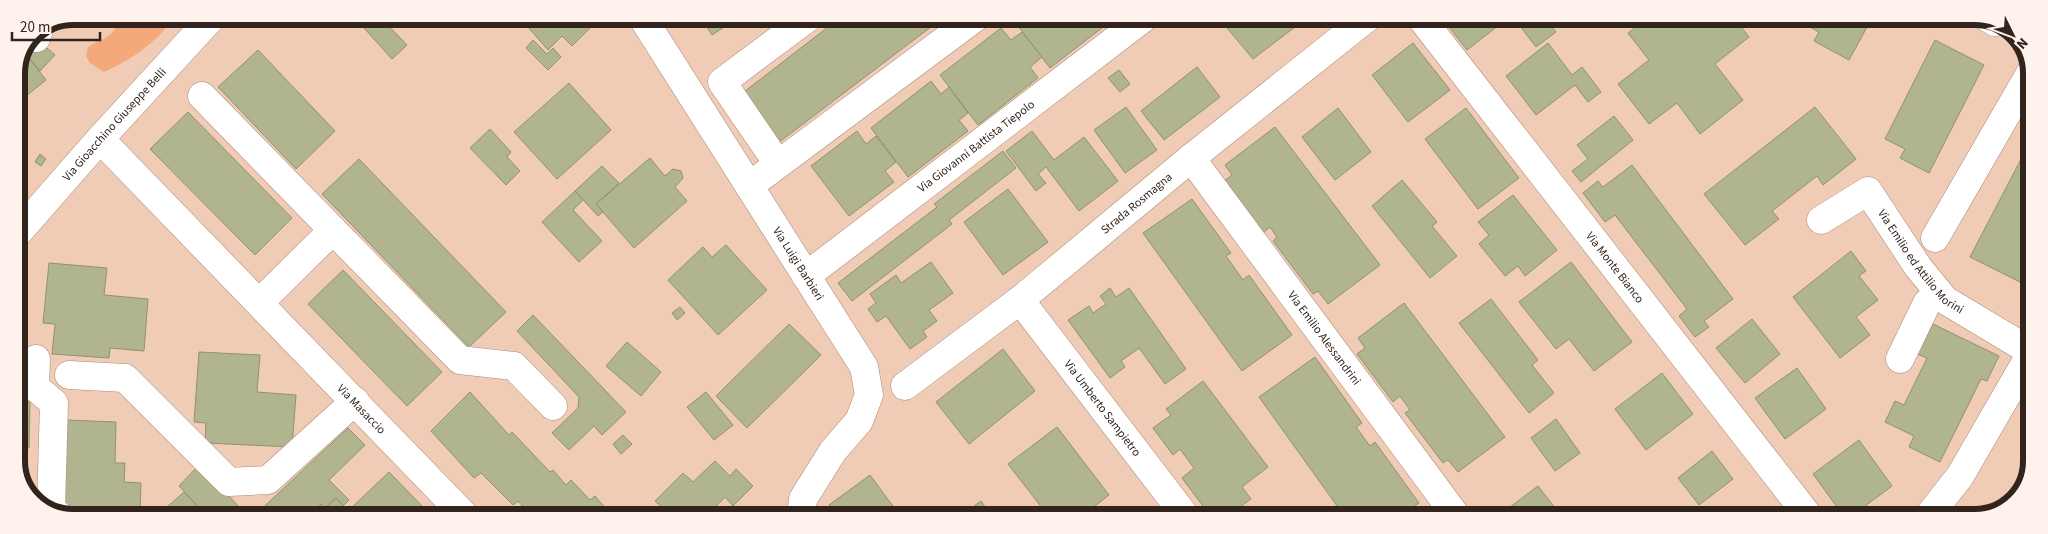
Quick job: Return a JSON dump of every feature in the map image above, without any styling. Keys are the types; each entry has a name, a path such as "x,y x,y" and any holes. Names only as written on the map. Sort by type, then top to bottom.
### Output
{"street":[{"name":"Via Gioacchino Giuseppe Belli","path":"25,225 100,139 205,25"},
{"name":"Via Luigi Barbieri","path":"647,25 864,367 869,396 859,421 833,450 803,500 801,509"},
{"path":"778,164 722,82 798,25"},
{"path":"749,186 965,25"},
{"name":"Via Giovanni Battista Tiepolo","path":"806,276 1135,25"},
{"name":"Strada Rosmagna","path":"859,421 1020,300 1191,158 1358,25"},
{"name":"Via Monte Bianco","path":"1426,25 1803,509"},
{"path":"1935,238 2023,86"},
{"path":"202,96 460,360 514,366 553,406"},
{"name":"Via Masaccio","path":"100,139 458,509"},
{"name":"Via Emilio Alessandrini","path":"1191,158 1451,509"},
{"name":"Via Emilio ed Attilio Morini","path":"1821,220 1868,191 1918,267 1938,293 1945,300 2023,347"},
{"path":"269,312 333,230"},
{"path":"1900,359 1927,303 1938,293"},
{"name":"Via Umberto Sampietro","path":"1020,300 1180,509"},
{"path":"36,359 35,387 54,403 53,504"},
{"path":"864,367 905,386"},
{"path":"1934,509 1960,476 2023,367"},
{"path":"70,375 125,378 229,482 268,480 355,401"}],"shaded area":[{"path":"110,25 161,25 165,29 137,54 104,72 90,63 86,56 88,47 106,37 115,29"}],"building":[{"path":"368,25 388,25 407,45 392,59 364,28"},
{"path":"530,25 593,25 572,46 562,36 548,50 528,27"},
{"path":"706,25 728,25 712,35"},
{"path":"831,25 933,25 778,143 740,95"},
{"path":"1017,25 1106,25 1050,68"},
{"path":"1225,25 1293,25 1295,27 1253,59"},
{"path":"1447,25 1499,25 1467,50"},
{"path":"1519,25 1550,25 1556,32 1536,47"},
{"path":"1639,25 1740,25 1749,37 1715,64 1743,100 1700,134 1677,103 1649,124 1618,84 1649,60 1628,33"},
{"path":"1806,25 1868,25 1849,60 1814,41 1819,32"},
{"path":"1001,28 1011,40 1022,32 1042,57 1030,67 1038,78 978,125 940,75"},
{"path":"38,40 55,55 40,71 28,57"},
{"path":"533,40 547,54 553,48 561,57 548,70 526,48"},
{"path":"1935,40 1984,65 1929,173 1900,158 1905,149 1885,139"},
{"path":"1413,43 1450,90 1408,122 1372,75"},
{"path":"1548,43 1572,75 1582,67 1601,92 1588,102 1575,85 1536,115 1506,76"},
{"path":"258,50 335,131 296,169 218,87"},
{"path":"28,57 46,80 25,97 25,73"},
{"path":"1197,67 1220,97 1164,140 1141,111"},
{"path":"1119,70 1130,84 1120,92 1108,78"},
{"path":"931,81 941,94 949,87 968,113 959,120 968,131 908,177 871,128"},
{"path":"569,83 611,130 557,179 514,132"},
{"path":"1126,107 1157,150 1125,173 1094,130"},
{"path":"1815,107 1856,159 1823,185 1817,176 1772,211 1779,219 1745,245 1704,194"},
{"path":"1338,108 1371,152 1335,180 1302,137"},
{"path":"1466,108 1519,178 1478,209 1425,139"},
{"path":"188,112 292,218 255,255 150,149"},
{"path":"1614,116 1633,140 1581,182 1572,171 1588,159 1577,145"},
{"path":"1275,127 1380,265 1328,304 1318,291 1313,294 1273,241 1277,237 1270,227 1263,233 1224,181 1232,175 1225,165"},
{"path":"490,129 511,152 507,157 520,171 506,185 470,148"},
{"path":"857,131 866,144 876,136 896,162 885,171 894,182 849,216 811,166"},
{"path":"1032,131 1054,160 1084,137 1118,181 1079,211 1046,167 1038,174 1046,183 1036,191 1006,151"},
{"path":"1003,151 1016,168 949,220 952,224 852,301 838,283 937,207 934,204"},
{"path":"40,154 46,159 41,166 35,162"},
{"path":"2023,155 2023,284 1970,257"},
{"path":"650,158 665,176 673,169 681,171 683,178 675,187 687,201 634,248 596,204"},
{"path":"359,159 506,312 469,347 322,194"},
{"path":"1632,165 1733,299 1704,321 1709,327 1695,337 1679,316 1687,309 1615,215 1605,222 1583,193 1598,181 1603,187"},
{"path":"602,166 619,183 596,204 603,212 598,216 575,191"},
{"path":"1402,180 1437,222 1432,226 1457,256 1430,278 1372,206"},
{"path":"1008,189 1048,242 1003,275 964,222"},
{"path":"575,191 583,200 573,210 602,241 579,262 542,222"},
{"path":"1513,195 1557,250 1525,276 1518,266 1505,276 1479,244 1489,235 1478,222"},
{"path":"1192,199 1231,253 1226,256 1243,280 1249,275 1292,335 1242,371 1143,233"},
{"path":"726,245 767,290 718,335 668,280 703,247 712,257"},
{"path":"1851,251 1866,271 1859,276 1878,300 1856,317 1870,335 1840,358 1793,297"},
{"path":"931,262 953,293 929,310 937,321 923,331 927,337 910,349 886,316 877,322 868,309 876,303 870,294 896,275 901,283"},
{"path":"1571,262 1632,342 1594,371 1569,339 1556,349 1519,302"},
{"path":"49,263 107,268 104,295 148,299 144,351 110,348 109,358 52,354 55,324 43,323"},
{"path":"343,270 442,372 407,406 308,304"},
{"path":"1110,288 1116,297 1129,288 1186,369 1165,384 1139,348 1121,361 1125,367 1110,378 1068,320 1089,306 1093,313 1106,304 1100,296"},
{"path":"1491,299 1538,360 1532,365 1554,393 1529,413 1459,323"},
{"path":"1404,303 1505,437 1458,472 1448,460 1443,463 1405,413 1410,410 1400,396 1393,402 1357,354 1365,348 1358,338"},
{"path":"680,307 685,313 677,320 672,313"},
{"path":"533,315 626,412 602,435 594,426 569,450 552,433 578,408 579,397 517,331"},
{"path":"1752,319 1780,354 1745,383 1716,348"},
{"path":"789,324 821,355 747,428 716,396"},
{"path":"1933,324 1999,356 1987,381 1981,379 1940,462 1909,447 1914,436 1885,422 1895,401 1904,405 1927,358 1917,354"},
{"path":"627,342 661,372 641,396 606,366"},
{"path":"1003,349 1035,391 969,444 936,402"},
{"path":"199,352 260,355 257,392 296,395 292,447 205,443 206,423 194,422"},
{"path":"1315,357 1362,423 1356,427 1370,446 1375,442 1419,503 1411,509 1339,509 1259,397"},
{"path":"1797,368 1826,409 1785,439 1755,398"},
{"path":"1662,373 1693,414 1646,450 1615,409"},
{"path":"1203,381 1268,467 1242,487 1251,499 1237,509 1205,509 1182,478 1194,468 1180,449 1173,455 1153,428 1171,415 1166,409"},
{"path":"470,392 509,435 512,432 550,472 553,470 566,485 571,480 590,500 595,496 606,509 525,509 518,501 513,505 481,473 474,478 431,431"},
{"path":"706,392 733,425 714,440 687,407"},
{"path":"25,402 30,402 29,448 25,448"},
{"path":"1556,419 1580,453 1555,471 1531,438"},
{"path":"67,420 116,422 115,463 125,463 124,482 141,483 140,509 63,508"},
{"path":"1057,427 1109,495 1091,509 1043,509 1008,464"},
{"path":"348,428 365,445 329,480 349,500 343,506 336,498 325,508 321,504 316,509 261,509"},
{"path":"623,435 632,444 621,454 613,444"},
{"path":"1859,440 1892,486 1861,509 1838,509 1813,474"},
{"path":"1712,451 1733,479 1699,505 1678,478"},
{"path":"715,461 730,476 736,469 753,486 733,506 725,497 714,509 664,509 655,501 683,473 693,482"},
{"path":"199,465 241,509 200,509 179,486"},
{"path":"389,472 423,507 421,509 350,509"},
{"path":"870,475 895,509 832,509 829,505"},
{"path":"1538,486 1556,509 1508,509"},
{"path":"184,492 200,509 165,509"},
{"path":"336,498 346,509 316,509 321,504 325,508"},
{"path":"981,501 986,509 970,509"}]}
